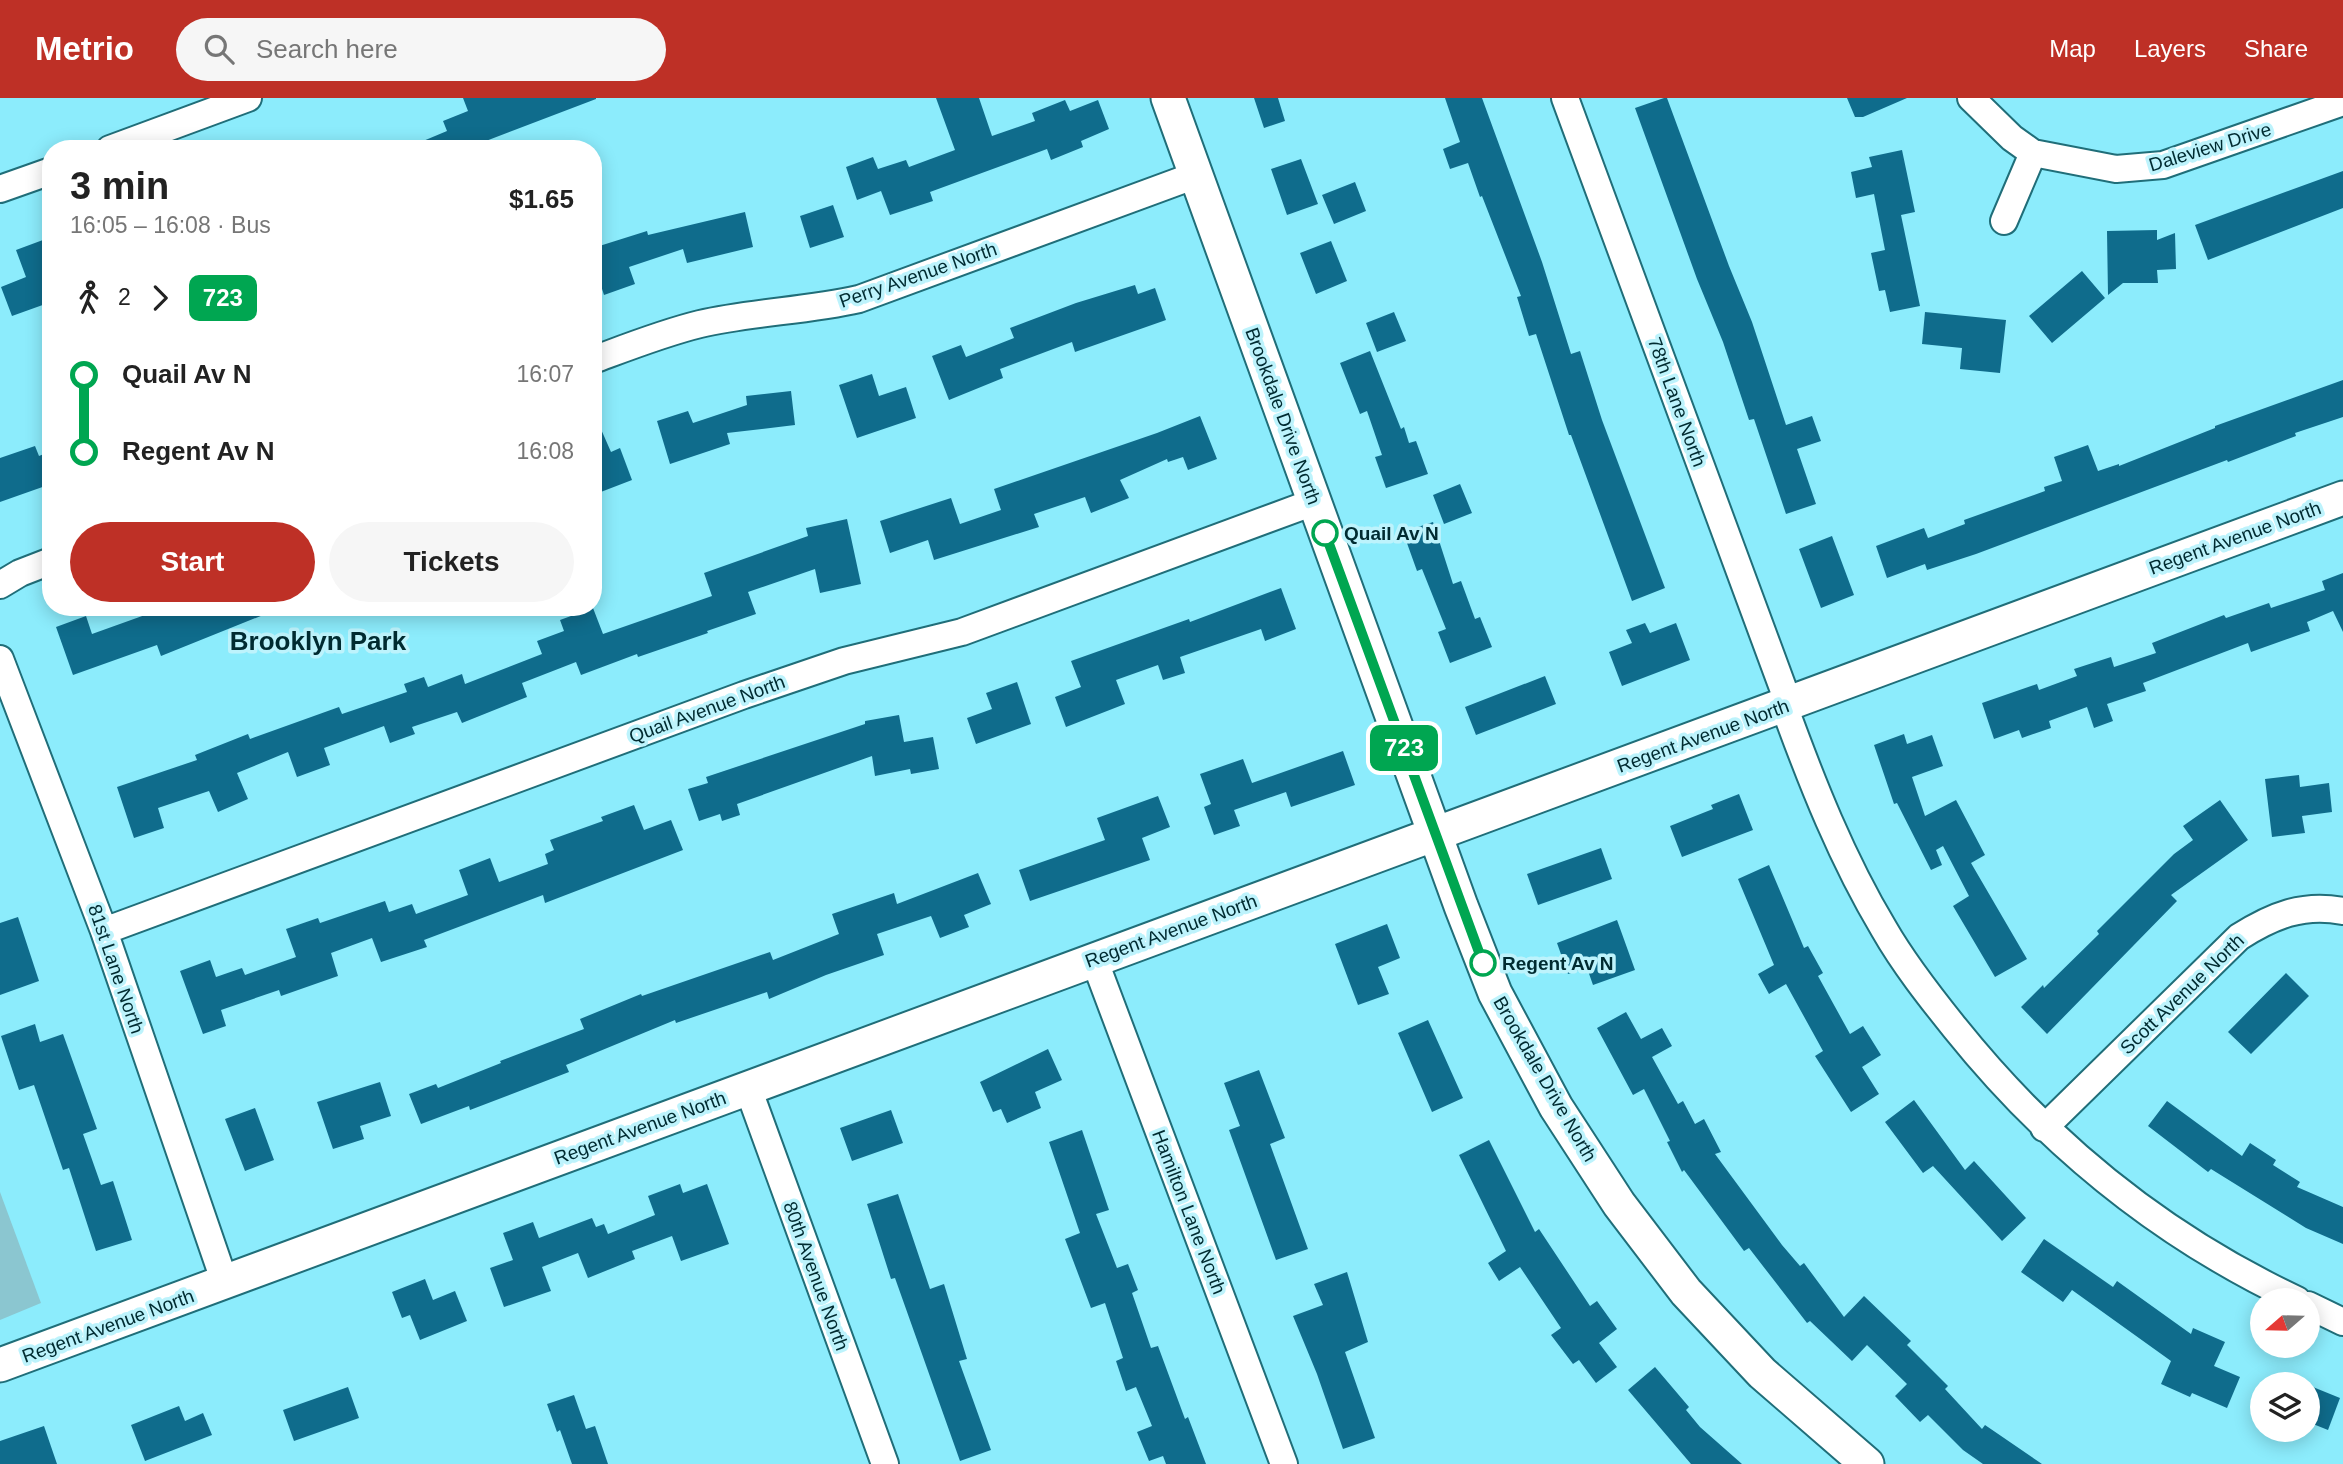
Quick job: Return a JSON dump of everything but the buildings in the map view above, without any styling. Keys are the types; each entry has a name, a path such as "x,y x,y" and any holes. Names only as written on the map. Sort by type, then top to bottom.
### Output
{"street":[{"path":"134,140 248,98"},
{"name":"Brookdale Drive North","path":"1168,98 1495,993 1556,1107 1619,1204 1686,1292 1752,1363 1867,1464"},
{"name":"78th Lane North","path":"1566,98 1787,699 1784,706 1809,775 1843,854 1884,930 1934,1002 1990,1072 2044,1128 2119,1192 2193,1245 2274,1288"},
{"name":"Daleview Drive","path":"1971,98 2012,138 2034,153 2116,169 2151,167 2210,150 2303,107 2343,102"},
{"path":"2004,221 2034,153"},
{"path":"0,189 42,174"},
{"name":"Perry Avenue North","path":"602,357 660,335 701,324 819,308 859,299 1196,175"},
{"name":"Regent Avenue North","path":"0,1365 2343,498"},
{"name":"Quail Avenue North","path":"104,931 744,695 844,661 962,632 1314,502"},
{"path":"0,585 42,564"},
{"name":"81st Lane North","path":"0,659 104,931 225,1283"},
{"name":"Scott Avenue North","path":"2044,1128 2239,937 2265,921 2296,909 2326,908 2343,911"},
{"name":"Hamilton Lane North","path":"1094,959 1284,1464"},
{"name":"80th Avenue North","path":"748,1088 885,1464"},
{"path":"2320,1311 2343,1322"}],"shaded area":[{"path":"0,1192 41,1303 0,1320"}],"bus line":[{"name":"723","path":"1325,533 1483,963"}],"place":[{"name":"Quail Av N","path":"1325,533"},
{"name":"Regent Av N","path":"1483,963"}],"district":[{"name":"Brooklyn Park","path":"318,641"}]}
